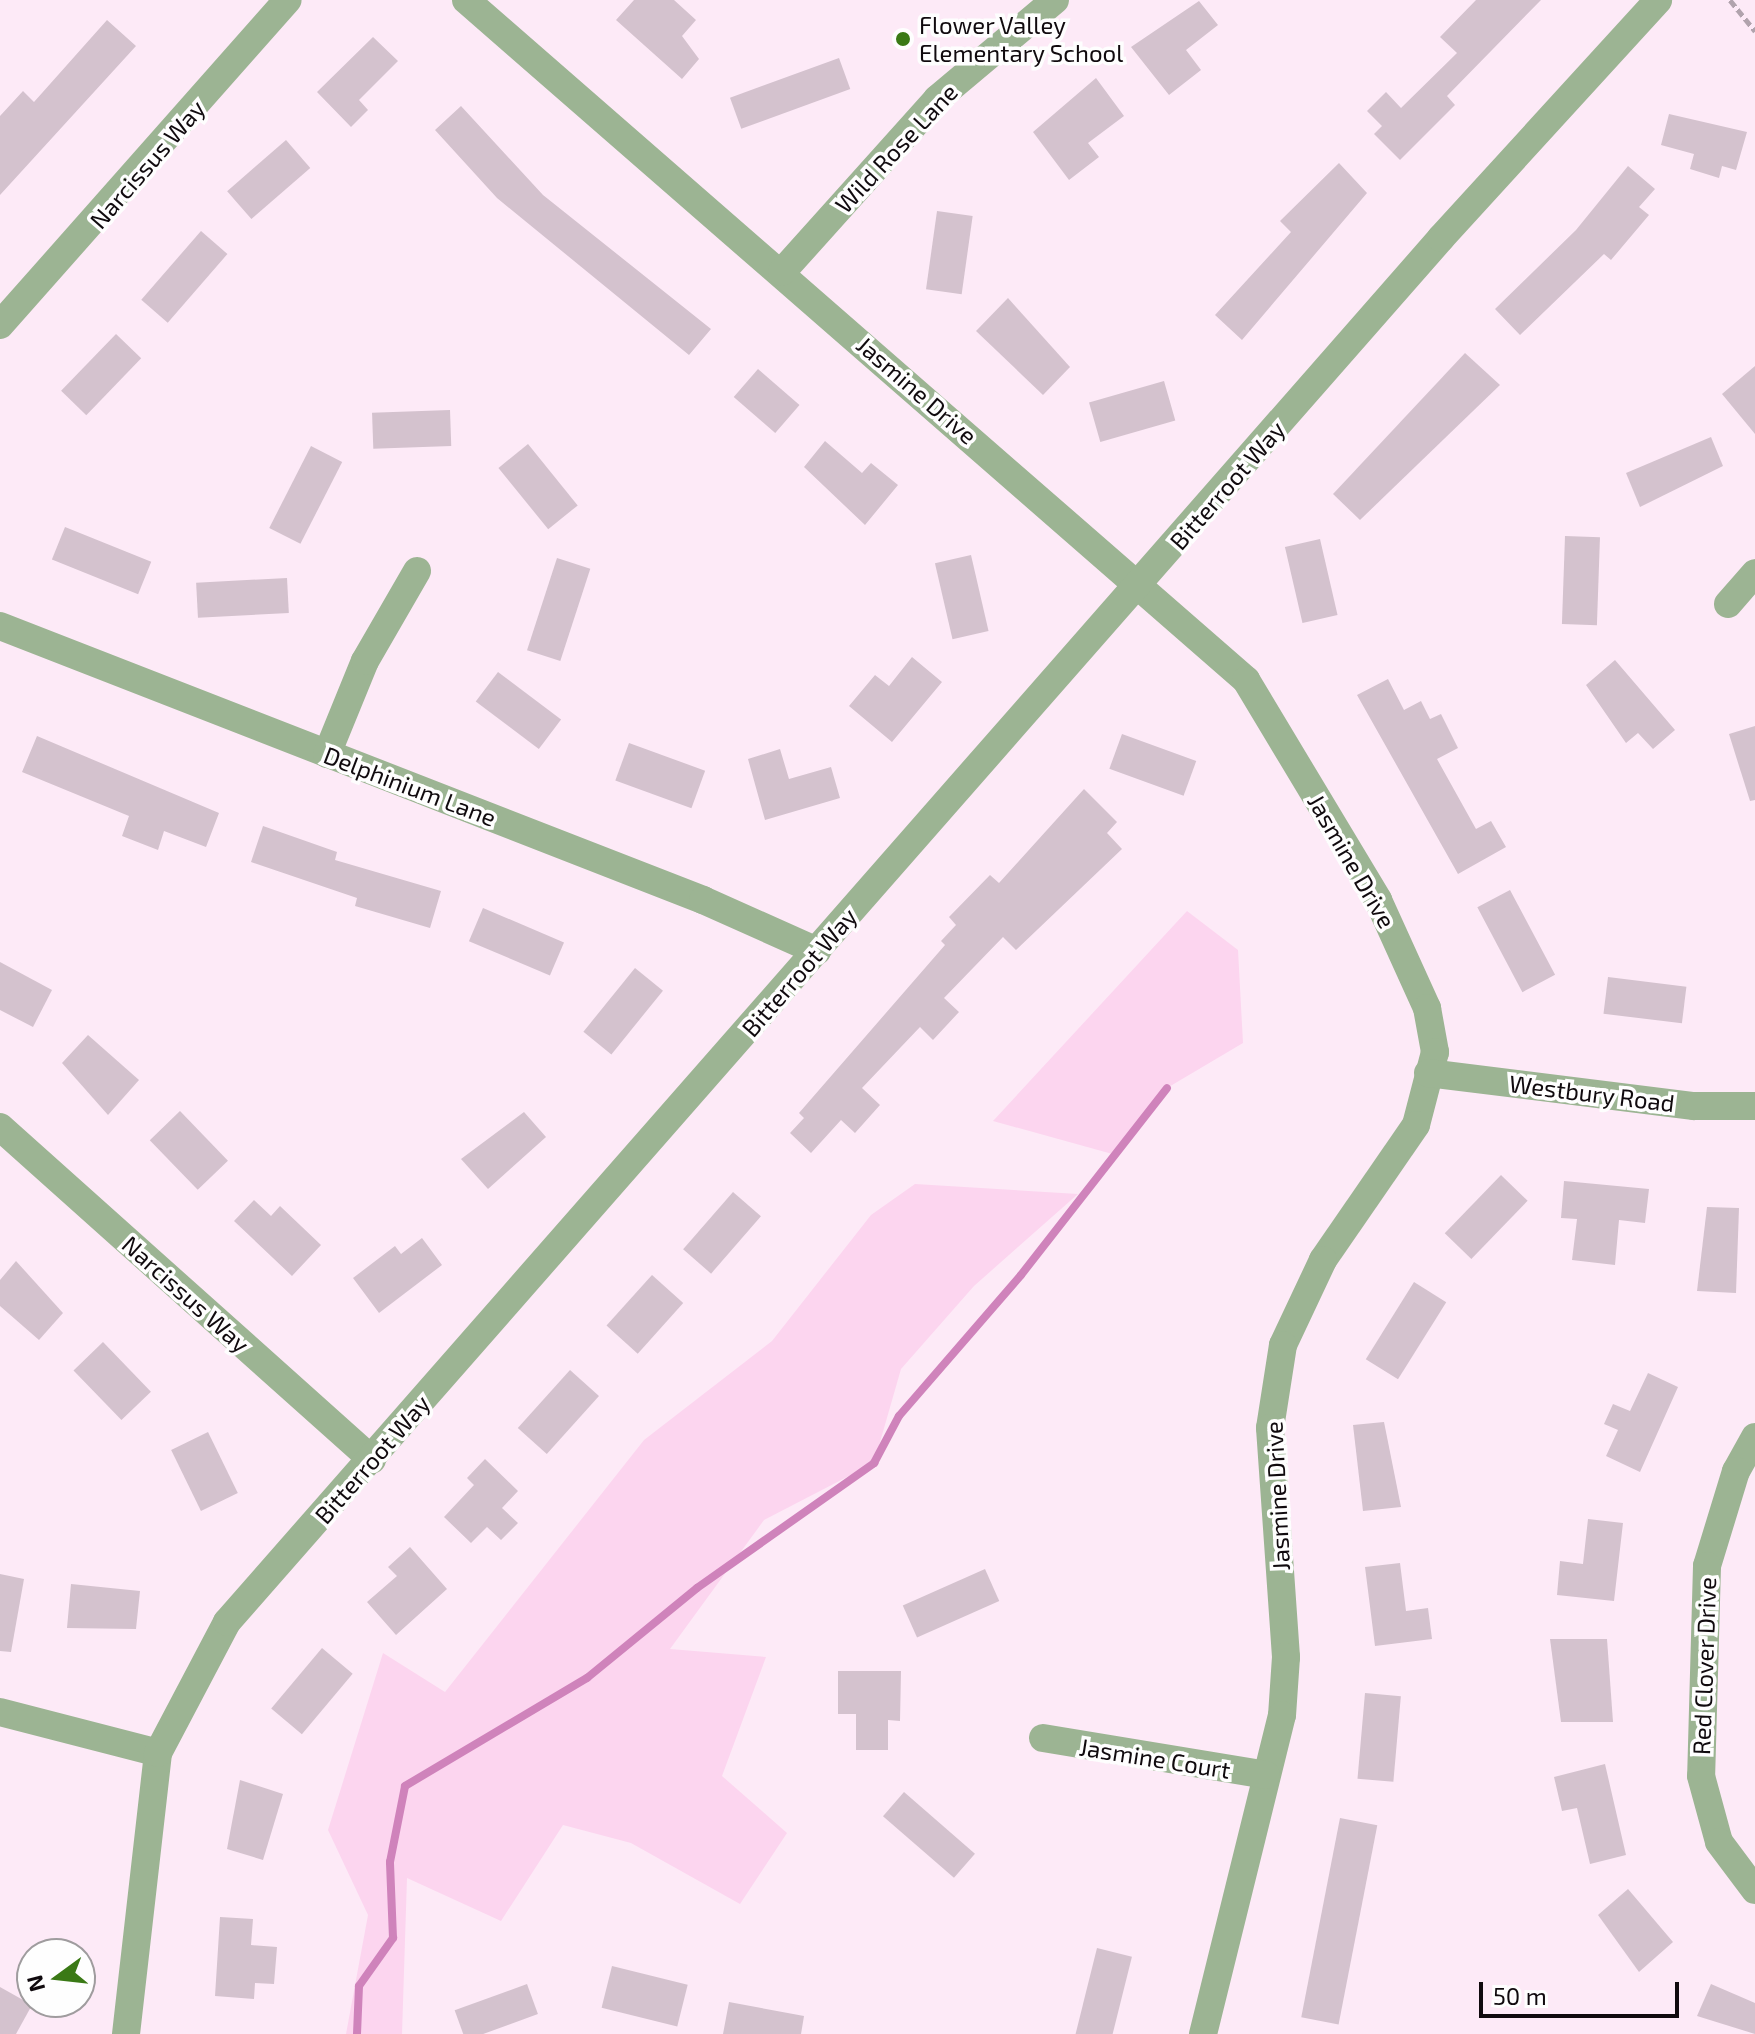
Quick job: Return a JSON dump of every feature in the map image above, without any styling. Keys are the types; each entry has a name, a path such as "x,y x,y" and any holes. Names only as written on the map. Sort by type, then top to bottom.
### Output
{"street":[{"name":"Narcissus Way","path":"0,325 288,0"},
{"name":"Jasmine Drive","path":"466,0 782,272 1246,680 1378,900 1427,1008 1435,1052 1416,1125 1323,1260 1283,1345 1270,1428 1286,1657 1282,1715 1203,2034"},
{"name":"Wild Rose Lane","path":"782,272 937,99 1055,0"},
{"name":"Bitterroot Way","path":"126,2034 158,1753 227,1622 1658,0"},
{"path":"327,754 365,661 417,571"},
{"path":"1728,604 1755,573"},
{"name":"Delphinium Lane","path":"0,626 817,951"},
{"name":"Westbury Road","path":"1428,1073 1694,1106 1755,1106"},
{"name":"Narcissus Way","path":"0,1127 372,1460"},
{"name":"Red Clover Drive","path":"1755,1437 1736,1471 1707,1566 1701,1776 1719,1842 1755,1890"},
{"path":"0,1712 158,1753"},
{"name":"Jasmine Court","path":"1043,1738 1266,1775"}],"path":[{"path":"1730,0 1755,31"}],"shaded area":[{"path":"1187,911 1238,950 1243,1043 1167,1088 1116,1155 993,1121"},
{"path":"915,1184 1078,1194 974,1286 901,1369 874,1463 764,1520 670,1649 766,1657 722,1776 787,1833 740,1904 631,1843 563,1825 501,1921 407,1878 402,2034 346,2034 368,1915 328,1830 383,1653 445,1692 644,1440 772,1341 871,1215"}],"building":[{"path":"634,0 674,0 696,20 682,36 699,59 682,79 616,20"},
{"path":"1476,0 1541,0 1447,96 1455,105 1400,160 1374,134 1382,126 1367,111 1386,92 1401,108 1457,53 1440,37"},
{"path":"1199,1 1218,25 1186,50 1201,70 1169,95 1131,47"},
{"path":"107,20 136,46 0,195 0,116 23,91 34,102"},
{"path":"373,37 398,61 359,100 368,110 351,127 317,92"},
{"path":"839,58 850,89 741,129 730,98"},
{"path":"1096,78 1124,116 1088,143 1099,157 1069,180 1033,132"},
{"path":"461,106 543,195 711,329 689,355 497,198 435,130"},
{"path":"1669,114 1747,132 1736,170 1722,166 1719,178 1690,169 1694,154 1661,145"},
{"path":"286,140 310,168 251,219 227,191"},
{"path":"1339,163 1367,193 1242,340 1215,315 1291,232 1280,221"},
{"path":"1628,166 1655,189 1639,207 1649,215 1611,260 1604,254 1520,335 1495,309 1576,230"},
{"path":"937,211 973,216 962,294 926,289"},
{"path":"201,231 227,254 168,323 141,300"},
{"path":"1008,298 1070,367 1043,395 976,331"},
{"path":"116,334 141,358 86,415 61,391"},
{"path":"1465,353 1500,385 1360,520 1333,494"},
{"path":"1755,366 1755,434 1722,394"},
{"path":"758,369 800,405 775,433 734,397"},
{"path":"1164,381 1175,420 1100,442 1089,402"},
{"path":"450,410 451,446 373,449 372,413"},
{"path":"1711,437 1723,466 1640,507 1626,473"},
{"path":"825,441 862,473 871,463 898,485 865,525 804,467"},
{"path":"528,444 578,505 548,529 498,468"},
{"path":"311,446 342,462 300,544 269,528"},
{"path":"65,527 151,562 138,594 52,559"},
{"path":"1565,536 1600,537 1597,625 1562,624"},
{"path":"1320,539 1338,615 1302,623 1285,547"},
{"path":"971,555 989,631 952,639 935,563"},
{"path":"557,558 590,569 560,661 527,650"},
{"path":"287,578 289,613 198,618 196,583"},
{"path":"912,657 942,682 892,742 849,706 875,675 889,686"},
{"path":"1615,660 1675,730 1653,749 1638,733 1626,743 1586,685"},
{"path":"498,672 561,720 539,749 476,702"},
{"path":"1388,679 1404,710 1421,701 1430,719 1441,714 1458,748 1437,759 1476,829 1491,821 1506,847 1458,874 1357,695"},
{"path":"1755,726 1755,800 1750,801 1729,734"},
{"path":"1122,734 1196,761 1184,796 1109,769"},
{"path":"37,736 219,813 206,847 164,831 158,850 122,836 129,816 22,772"},
{"path":"629,743 705,771 691,808 615,781"},
{"path":"780,749 789,779 831,767 840,798 765,820 748,759"},
{"path":"1084,789 1117,822 1107,833 1122,849 1016,950 1003,937 944,998 959,1012 933,1040 920,1027 862,1088 880,1105 855,1133 841,1120 811,1153 790,1133 804,1118 799,1113 945,945 941,941 956,925 949,917 990,875 999,883"},
{"path":"263,826 337,852 335,860 441,891 430,928 355,906 357,898 251,862"},
{"path":"1510,890 1555,975 1522,992 1477,907"},
{"path":"483,908 564,942 550,976 469,941"},
{"path":"0,962 52,990 33,1027 0,1010"},
{"path":"635,968 663,991 611,1054 583,1032"},
{"path":"1608,977 1686,987 1682,1023 1603,1014"},
{"path":"88,1035 139,1080 108,1115 62,1063"},
{"path":"180,1111 228,1161 198,1190 150,1140"},
{"path":"524,1112 546,1137 488,1189 461,1159"},
{"path":"1501,1175 1528,1201 1471,1259 1445,1233"},
{"path":"1564,1181 1649,1189 1645,1223 1619,1220 1615,1265 1572,1260 1577,1219 1561,1218"},
{"path":"733,1192 761,1216 711,1274 683,1249"},
{"path":"254,1200 271,1216 280,1206 321,1245 292,1276 234,1221"},
{"path":"1707,1207 1739,1208 1736,1293 1697,1291"},
{"path":"422,1238 442,1265 379,1313 353,1278 395,1246 401,1254"},
{"path":"16,1261 63,1313 39,1340 0,1306 0,1280"},
{"path":"652,1275 683,1303 638,1354 606,1326"},
{"path":"1414,1282 1446,1302 1398,1379 1366,1359"},
{"path":"103,1342 151,1392 121,1420 74,1370"},
{"path":"570,1370 599,1396 547,1454 518,1428"},
{"path":"1648,1373 1678,1387 1640,1472 1606,1456 1618,1430 1604,1424 1613,1404 1630,1411"},
{"path":"1384,1422 1401,1507 1363,1511 1353,1425"},
{"path":"208,1432 238,1493 201,1511 171,1450"},
{"path":"485,1459 518,1491 502,1508 518,1523 501,1540 487,1527 471,1543 444,1517 474,1485 467,1478"},
{"path":"1588,1519 1623,1523 1614,1601 1557,1595 1560,1561 1583,1564"},
{"path":"410,1547 447,1589 396,1635 367,1602 397,1576 388,1567"},
{"path":"1400,1563 1406,1611 1428,1608 1432,1639 1375,1646 1365,1567"},
{"path":"985,1569 999,1601 917,1638 903,1606"},
{"path":"0,1574 24,1579 11,1652 0,1651"},
{"path":"71,1584 140,1591 136,1629 67,1628"},
{"path":"1550,1639 1607,1639 1613,1722 1561,1722"},
{"path":"322,1648 353,1674 302,1734 271,1709"},
{"path":"838,1671 901,1671 900,1721 888,1720 888,1750 856,1750 856,1714 838,1714"},
{"path":"1365,1693 1401,1696 1393,1782 1358,1779"},
{"path":"1605,1764 1626,1855 1590,1864 1577,1808 1562,1811 1554,1777"},
{"path":"240,1780 283,1794 263,1860 227,1849"},
{"path":"904,1792 975,1854 954,1878 883,1816"},
{"path":"1340,1818 1377,1825 1339,2025 1301,2017"},
{"path":"1628,1889 1673,1942 1639,1972 1598,1915"},
{"path":"220,1917 253,1919 251,1945 277,1947 274,1984 255,1983 254,1999 215,1996"},
{"path":"1097,1948 1132,1957 1113,2034 1076,2034"},
{"path":"612,1966 688,1985 677,2027 602,2008"},
{"path":"527,1984 538,2014 483,2034 463,2034 455,2010"},
{"path":"1711,1984 1755,2003 1755,2034 1697,2016"},
{"path":"0,1987 16,1996 16,2018 25,2018 16,2034 0,2034"},
{"path":"729,2002 804,2016 801,2034 723,2034"}],"waterway":[{"path":"357,2034 359,1986 393,1938 390,1862 405,1786 587,1678 697,1588 874,1463 899,1416 1021,1275 1167,1088"}],"place":[{"name":"Flower Valley Elementary School","path":"903,39"}]}
